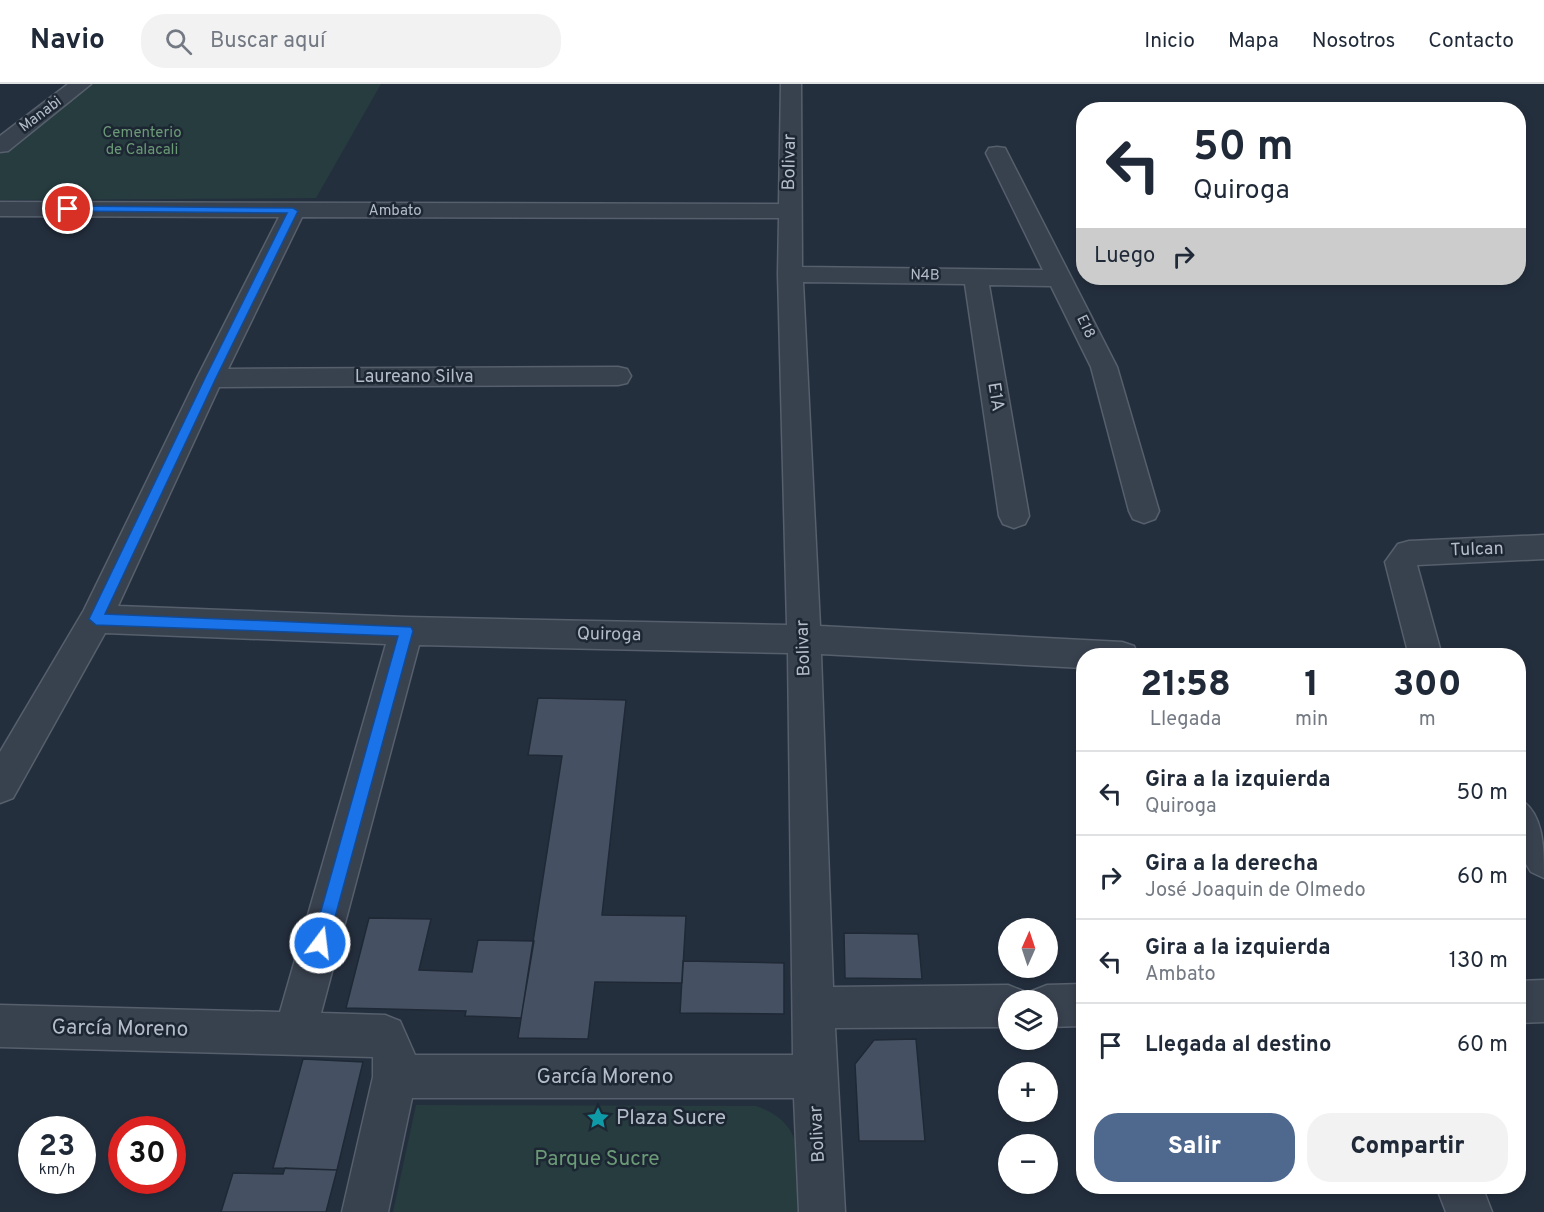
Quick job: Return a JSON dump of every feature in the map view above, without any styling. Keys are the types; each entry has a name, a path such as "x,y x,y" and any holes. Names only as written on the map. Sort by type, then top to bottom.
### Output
{"street":[{"name":"Manabi","path":"0,146 81,84"},
{"name":"Bolivar","path":"791,84 790,274 804,639 815,1076 822,1212"},
{"name":"E18","path":"997,153 1104,367 1144,511"},
{"name":"Ambato","path":"0,209 789,211"},
{"path":"0,786 96,619 210,378 293,211"},
{"name":"N4B","path":"790,274 1061,278"},
{"name":"E1A","path":"976,277 1014,516"},
{"name":"Laureano Silva","path":"210,378 618,376"},
{"name":"Tulcan","path":"1424,648 1400,562 1409,553 1544,547"},
{"name":"Quiroga","path":"96,619 406,631 804,639 1076,654"},
{"path":"295,1032 406,631"},
{"path":"1526,829 1544,859"},
{"path":"1526,1002 1544,1002"},
{"path":"1058,1006 1076,1005"},
{"path":"813,1008 998,1006"},
{"name":"García Moreno","path":"0,1026 385,1036 392,1045 396,1077 815,1076"},
{"path":"365,1212 396,1077"},
{"path":"1462,1194 1469,1212"}],"green space":[{"name":"Cementerio de Calacali","path":"91,84 381,84 316,198 0,200 0,154"},
{"name":"Parque Sucre","path":"416,1105 756,1106 773,1114 793,1135 799,1163 801,1212 393,1212"}],"building":[{"path":"538,698 626,700 602,915 686,916 682,983 595,982 588,1039 518,1038 562,756 528,755"},
{"path":"369,918 431,919 419,970 472,972 478,940 534,941 521,1018 465,1016 466,1011 346,1008"},
{"path":"844,933 918,934 922,979 845,978"},
{"path":"683,961 784,963 784,1014 680,1013"},
{"path":"916,1039 925,1141 859,1141 855,1064 874,1040"},
{"path":"303,1059 363,1062 337,1170 273,1168"},
{"path":"285,1168 337,1170 326,1212 221,1212 233,1173 283,1174"}],"place":[{"name":"Plaza Sucre","path":"598,1118"}],"route":[{"path":"68,209 293,211 210,378 96,619 406,631 320,943"}]}
